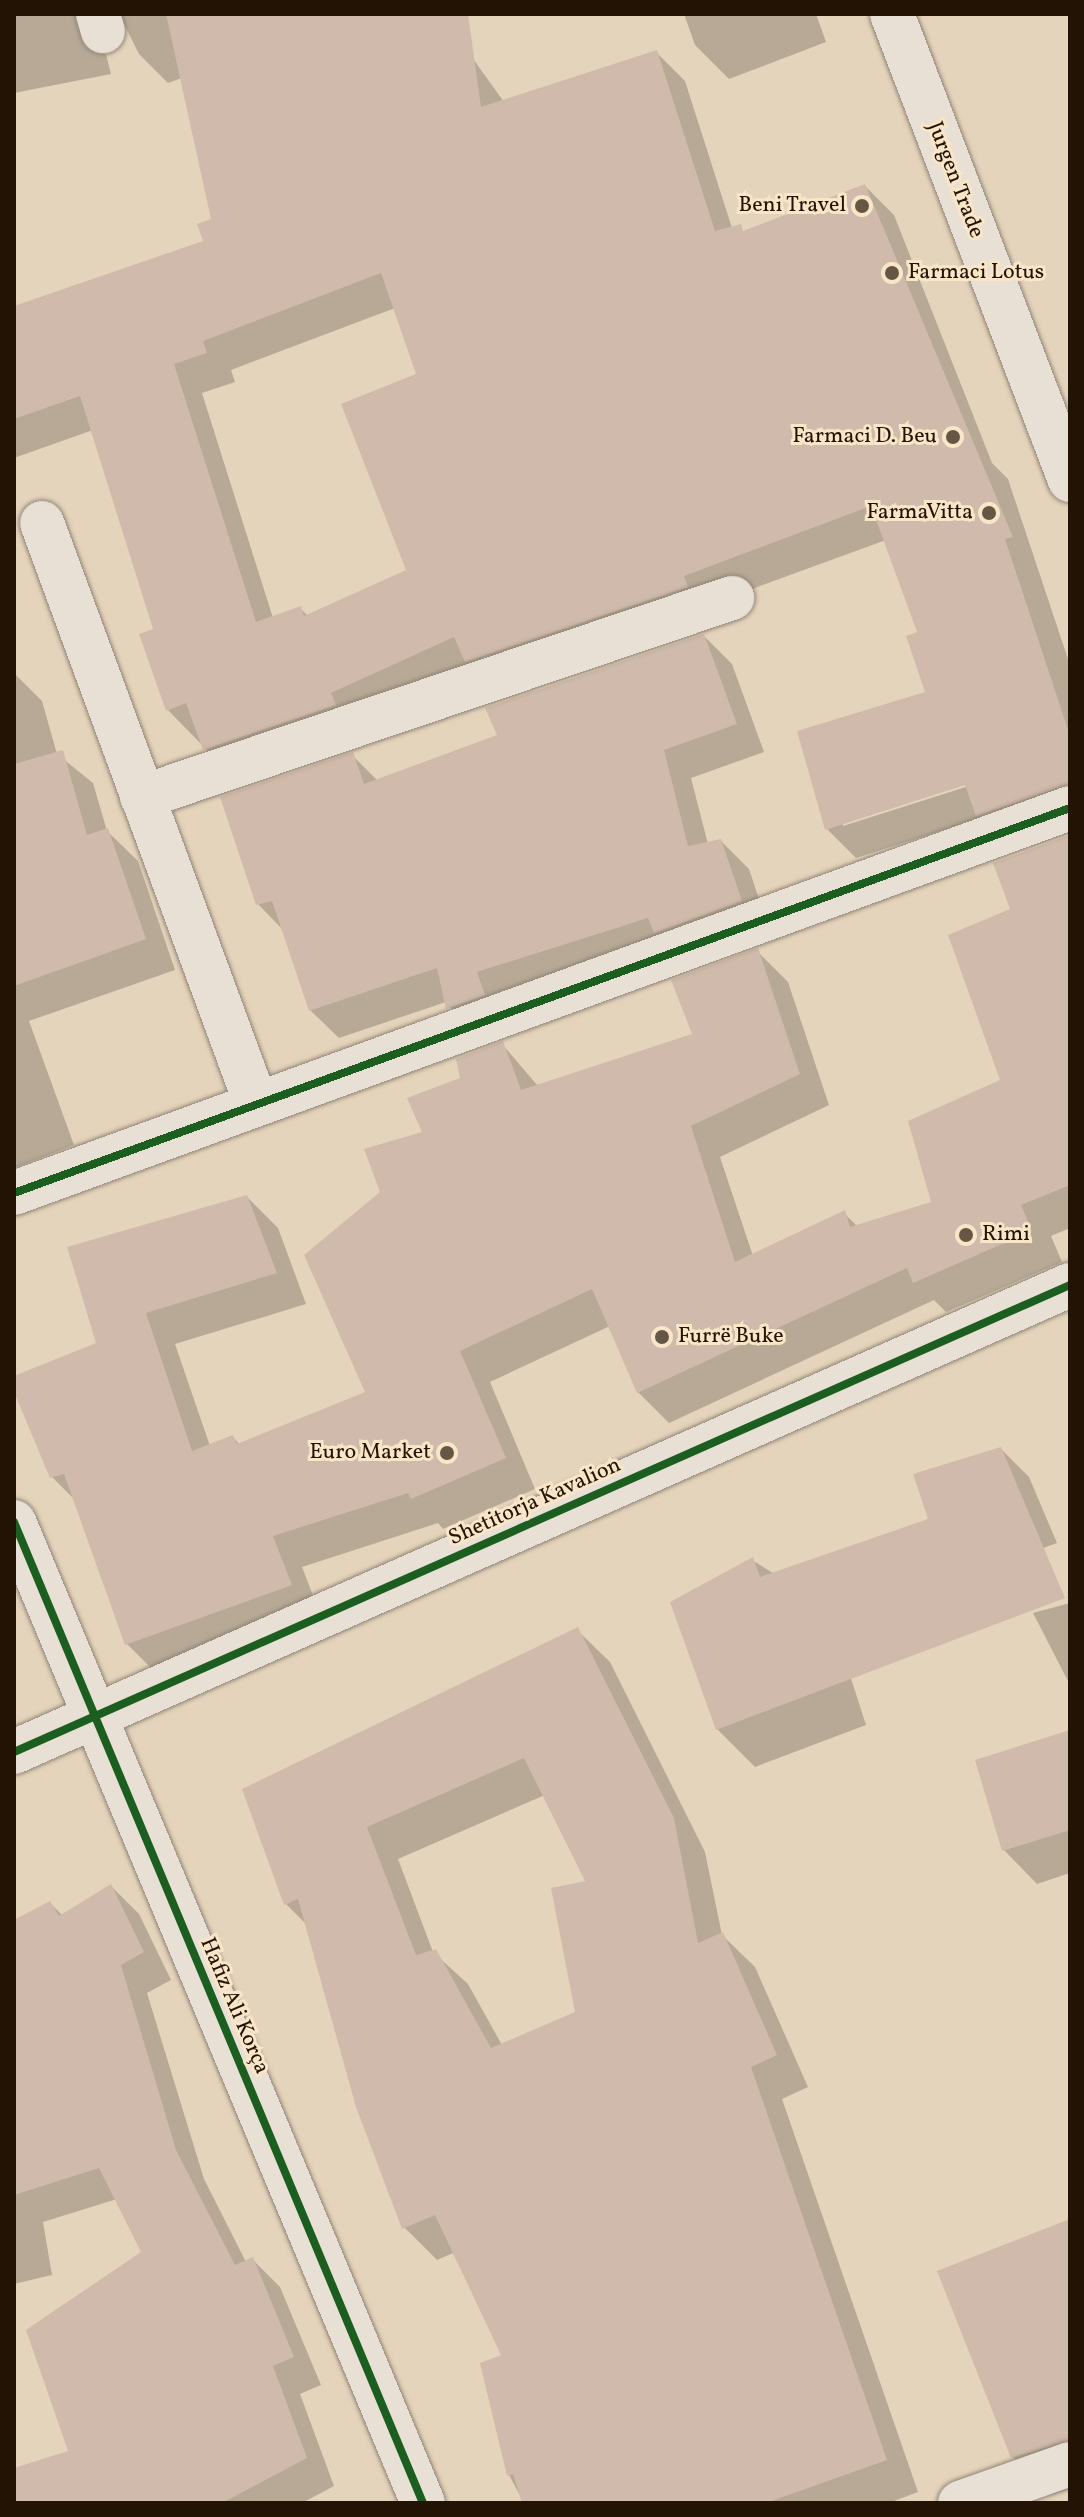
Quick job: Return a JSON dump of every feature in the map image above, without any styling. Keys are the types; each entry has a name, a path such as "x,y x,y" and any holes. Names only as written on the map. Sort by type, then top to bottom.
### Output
{"street":[{"name":"Jurgen Trade","path":"892,14 1070,480"},
{"path":"42,523 255,1101"},
{"path":"142,797 732,598"},
{"path":"14,1193 255,1101 1070,808"},
{"name":"Shetitorja Kavalion","path":"14,1752 1070,1285"},
{"name":"Hafiz Ali Korça","path":"14,1522 423,2503"},
{"path":"960,2503 1070,2464"}],"building":[{"path":"166,14 468,14 481,107 657,50 715,231 741,224 743,231 865,184 1013,537 1005,539 1070,736 1070,784 976,816 965,785 825,830 797,731 925,692 906,636 917,632 871,506 684,576 688,587 465,662 454,637 331,693 336,705 203,750 186,703 166,711 139,634 153,629 80,396 14,419 14,306 203,241 197,224 211,219","holes":["381,273 416,374 341,404 406,570 304,616 301,606 256,622 174,364 207,353 203,341"]},
{"path":"704,634 737,724 664,750 688,846 721,839 742,901 654,933 648,918 477,972 485,995 446,1009 437,968 309,1011 272,901 256,905 220,797 353,752 364,784 497,735 485,708"},
{"path":"63,750 87,835 108,828 146,939 14,986 14,764"},
{"path":"1070,835 1070,1185 1021,1205 1032,1231 913,1283 907,1268 637,1393 592,1289 460,1351 506,1458 411,1499 408,1493 273,1536 292,1585 125,1645 64,1474 50,1478 14,1392 14,1376 96,1343 67,1247 247,1195 277,1273 146,1313 192,1451 233,1435 237,1444 365,1392 304,1255 380,1192 364,1149 422,1132 407,1098 460,1078 456,1059 503,1041 521,1090 692,1034 671,980 758,948 800,1074 691,1126 735,1262 845,1210 850,1227 931,1202 908,1121 1000,1080 948,935 1010,909 993,863"},
{"path":"1001,1447 1065,1598 716,1730 670,1602 753,1557 760,1577 928,1519 913,1474"},
{"path":"578,1627 674,1818 698,1943 723,1932 777,2055 751,2067 887,2460 766,2503 522,2503 513,2474 507,2476 480,2363 501,2355 435,2215 402,2229 356,2107 298,1899 284,1905 242,1789","holes":["524,1758 585,1881 551,1888 575,2012 491,2048 436,1949 416,1955 367,1827"]},
{"path":"1070,1730 1070,1830 1002,1851 975,1760"},
{"path":"111,1884 144,1952 121,1965 176,2150 235,2265 253,2257 294,2357 273,2366 307,2458 222,2503 14,2503 14,2468 68,2451 26,2330 141,2252 99,2168 14,2195 14,1920 50,1901 59,1916"},
{"path":"1070,2219 1070,2440 1011,2458 937,2271"}],"cycle path":[{"path":"14,1193 1070,808"},
{"path":"14,1752 1070,1285"},
{"path":"14,1522 423,2503"}],"place":[{"name":"Beni Travel","path":"862,206"},
{"name":"Farmaci Lotus","path":"892,273"},
{"name":"Farmaci D. Beu","path":"953,437"},
{"name":"FarmaVitta","path":"989,513"},
{"name":"Rimi","path":"966,1235"},
{"name":"Furrë Buke","path":"662,1337"},
{"name":"Euro Market","path":"447,1453"}]}
